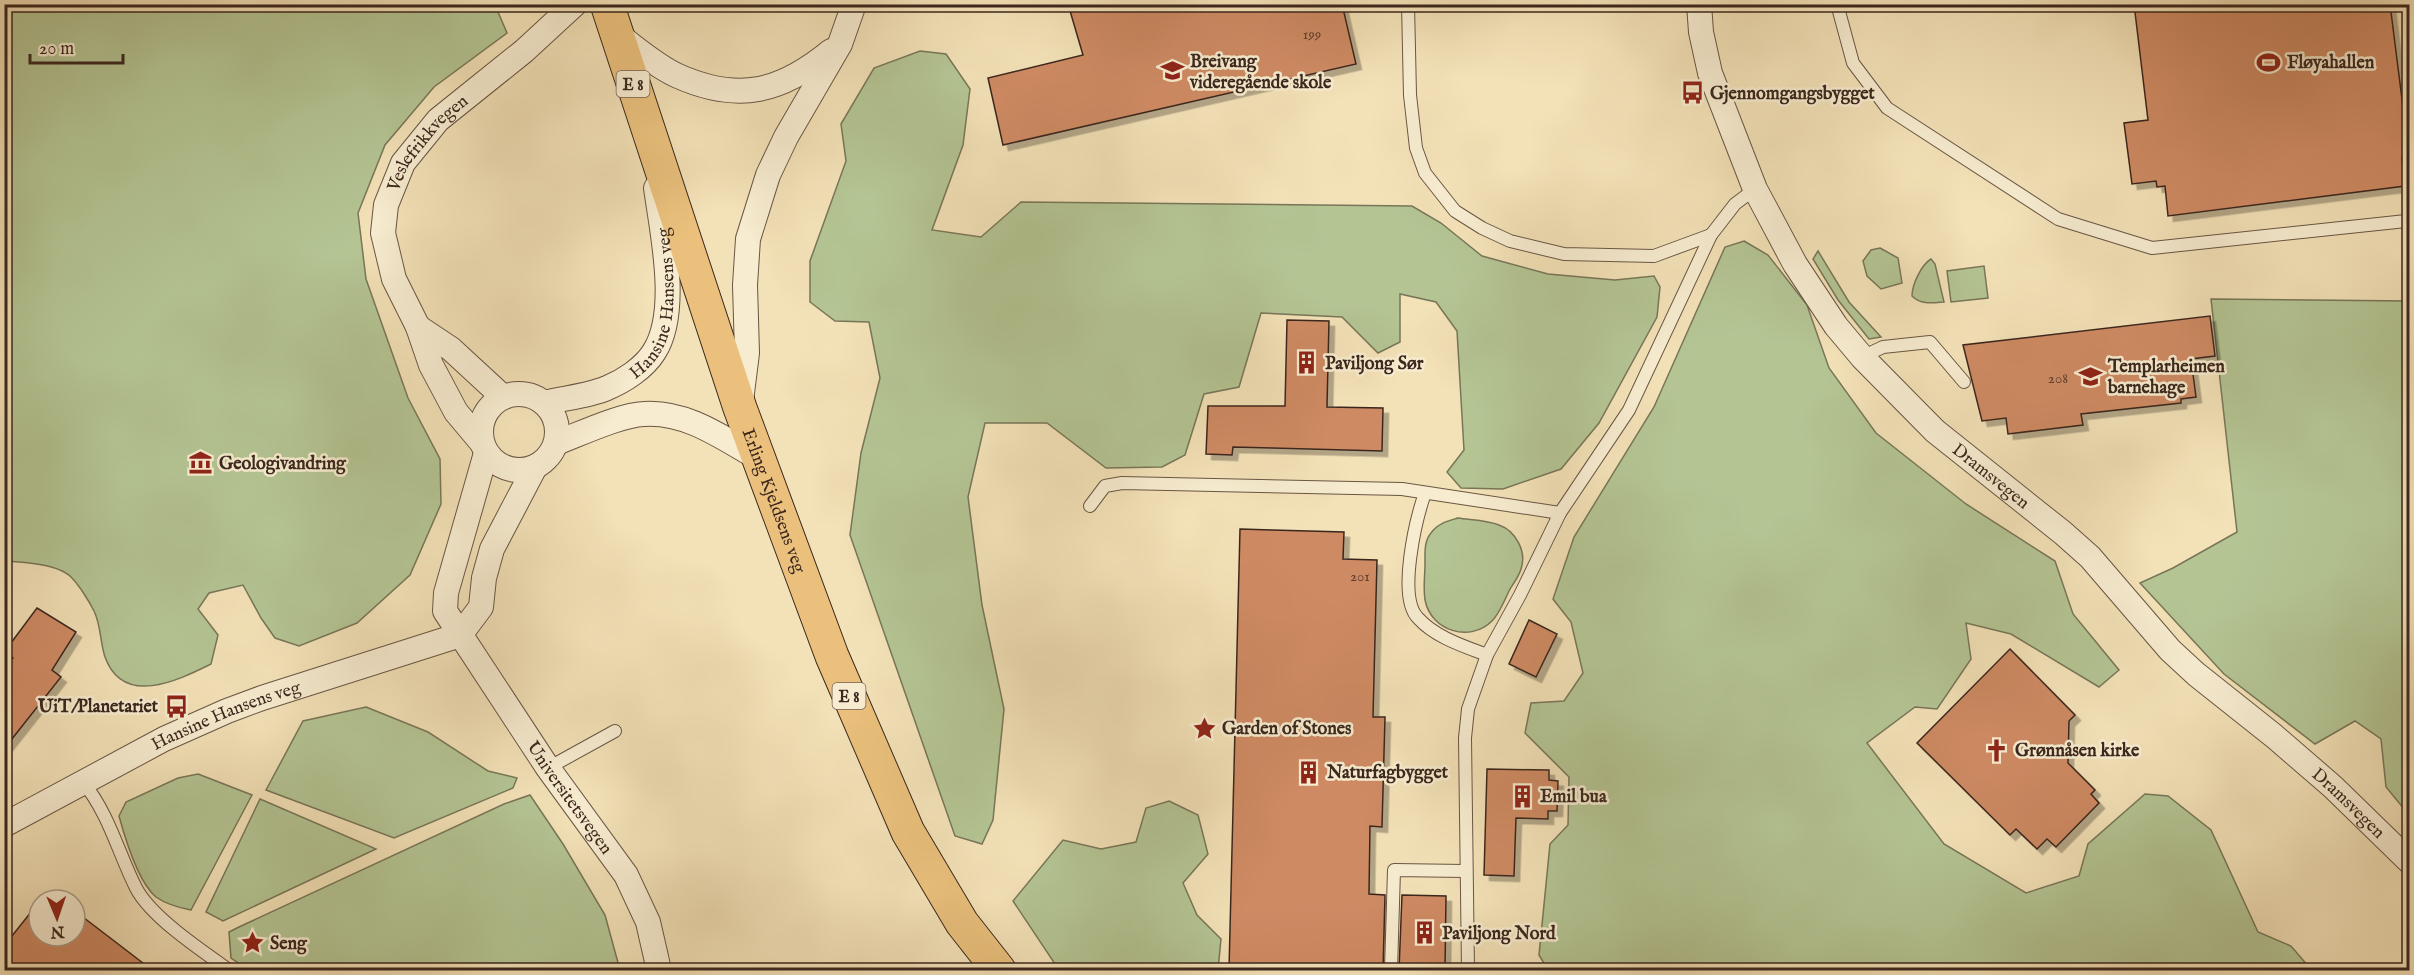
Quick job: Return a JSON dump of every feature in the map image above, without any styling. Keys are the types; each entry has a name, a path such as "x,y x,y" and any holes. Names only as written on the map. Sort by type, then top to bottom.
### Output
{"highway":[{"name":"Erling Kjeldsens veg","path":"612,19 740,408 832,656 908,832 962,923 999,970"}],"street":[{"name":"Veslefrikkvegen","path":"484,448 456,412 431,365 417,327 394,279 383,233 386,205 403,163 438,120 524,51 575,4"},
{"path":"740,408 747,353 745,285 748,239 768,175 786,137 840,44 854,4"},
{"name":"Dramsvegen","path":"1699,4 1701,32 1710,73 1755,189 1795,264 1836,326 1862,357 1935,431 2064,532 2090,557 2170,650 2333,787 2409,862"},
{"path":"612,19 655,63 677,76 727,90 767,89 789,81 840,44"},
{"name":"Hansine Hansens veg","path":"544,403 606,389 645,363 655,351 660,339 665,315 668,277 650,135"},
{"path":"417,327 452,349 503,397"},
{"path":"525,394 544,403 556,421 556,443 551,453 535,467 492,549 483,578 481,607 460,635 445,611 446,593 484,448 482,421 486,411 503,397 525,394"},
{"path":"556,443 642,414 668,414 711,431 758,458"},
{"path":"484,448 494,461 503,467 525,470 535,467"},
{"name":"Hansine Hansens veg","path":"4,825 164,739 226,711 271,694 460,635"},
{"name":"Universitetsvegen","path":"460,635 549,768 626,875 648,922 659,970"}],"lane":[{"path":"1408,4 1410,95 1416,148 1425,173 1455,211 1482,228 1510,241 1564,254 1654,256 1711,235"},
{"path":"1837,4 1853,63 1887,108 2058,219 2152,249 2406,221 2409,217"},
{"path":"1468,970 1465,738 1468,709 1487,655 1520,595 1560,513 1629,410 1711,235 1735,204 1755,189"},
{"path":"1862,357 1883,347 1930,342 1964,382"},
{"path":"1090,506 1105,486 1122,483 1402,489 1560,513"},
{"path":"1425,493 1416,521 1407,594 1411,609 1418,619 1437,633 1487,655"},
{"path":"549,768 615,731"},
{"path":"83,782 106,816 137,889 146,903 193,944 229,970"},
{"path":"1390,970 1394,870 1465,871"}],"green space":[{"path":"5,4 495,5 507,33 434,87 385,145 358,213 366,279 408,398 440,459 441,504 410,575 357,623 299,646 275,638 243,585 209,593 198,609 218,635 211,664 167,682 152,686 137,686 124,682 113,672 105,657 94,611 84,593 71,577 49,566 5,561"},
{"path":"920,51 946,54 970,89 963,145 932,230 981,237 1021,202 1412,206 1441,223 1482,256 1548,274 1615,280 1654,276 1660,287 1657,317 1599,423 1561,469 1503,489 1461,488 1447,472 1464,450 1457,331 1436,302 1400,294 1400,342 1378,353 1342,317 1261,313 1239,387 1204,394 1185,455 1162,467 1106,468 1047,423 985,423 968,497 982,605 1004,709 993,820 982,844 955,836 850,535 861,453 880,378 869,322 835,321 810,302 810,261 846,161 841,124 874,68"},
{"path":"1744,241 1768,255 1807,305 1829,368 1876,433 1966,504 2055,561 2073,614 2119,670 2099,687 2011,634 1966,623 1971,659 1937,709 1915,707 1867,743 1944,844 2026,893 2079,876 2088,844 2145,794 2168,796 2211,830 2258,932 2291,946 2309,970 1548,970 1539,955 1550,844 1568,825 1569,777 1525,733 1531,703 1564,701 1583,673 1571,622 1553,599 1574,537 1654,407 1725,247"},
{"path":"1880,248 1898,258 1902,283 1881,289 1867,276 1863,261 1871,250"},
{"path":"1818,251 1849,302 1881,337 1869,339 1838,300 1813,259"},
{"path":"1931,259 1935,264 1944,302 1923,302 1912,296 1918,276"},
{"path":"1984,266 1988,298 1951,302 1947,271"},
{"path":"2211,299 2409,301 2409,815 2386,787 2381,739 2355,721 2315,744 2224,674 2140,583 2173,568 2237,532"},
{"path":"1458,518 1489,522 1505,528 1519,543 1522,556 1519,574 1492,621 1483,628 1463,632 1443,626 1435,619 1425,600 1424,586 1427,540 1437,527"},
{"path":"366,707 428,732 488,771 517,778 513,788 394,838 266,790 303,721"},
{"path":"198,774 252,795 191,910 164,902 149,890 133,859 119,816 126,802 178,778"},
{"path":"530,795 563,844 605,915 620,970 249,970 231,958 229,932 504,804"},
{"path":"260,799 376,849 223,921 206,912"},
{"path":"1169,801 1198,815 1208,854 1183,883 1197,915 1221,939 1218,970 1059,970 1013,901 1063,840 1101,849 1136,842 1146,808"}],"building":[{"name":"Breivang videregående skole","path":"1068,4 1342,4 1356,64 1003,145 988,78 1083,55"},
{"name":"Fløyahallen","path":"2134,4 2390,4 2409,155 2402,157 2405,186 2168,216 2165,186 2157,187 2156,181 2132,184 2124,123 2148,120"},
{"path":"2210,316 2215,356 2191,359 2196,397 2181,399 2181,403 2081,414 2083,425 2008,434 2006,418 1982,421 1963,345"},
{"name":"Paviljong Sør","path":"1287,320 1329,321 1327,407 1383,408 1382,451 1233,447 1232,455 1206,454 1208,406 1285,406"},
{"name":"Naturfagbygget","path":"1240,529 1344,532 1343,559 1377,560 1373,717 1385,717 1382,827 1370,826 1369,894 1385,895 1383,970 1229,970"},
{"path":"37,608 76,632 52,670 61,677 4,749 4,669 13,658 5,651"},
{"path":"1529,620 1557,634 1536,677 1509,664"},
{"name":"Grønnåsen kirke","path":"2010,649 2075,715 2069,721 2068,763 2095,790 2091,794 2099,803 2056,847 2047,839 2037,849 2016,829 2010,835 1917,743"},
{"name":"Emil bua","path":"1487,769 1549,770 1549,780 1558,781 1557,811 1548,811 1548,819 1516,818 1514,876 1484,875"},
{"name":"Paviljong Nord","path":"1402,895 1446,896 1445,970 1399,970"},
{"path":"27,917 27,948 87,948 87,920 152,970 4,970 4,946"}],"place":[{"name":"Fløyahallen","path":"2269,62"},
{"name":"Breivang videregående skole","path":"1172,71"},
{"name":"Gjennomgangsbygget","path":"1692,93"},
{"name":"Paviljong Sør","path":"1307,363"},
{"name":"Templarheimen barnehage","path":"2090,376"},
{"name":"Geologivandring","path":"201,463"},
{"name":"UiT/Planetariet","path":"176,706"},
{"name":"Garden of Stones","path":"1204,728"},
{"name":"Grønnåsen kirke","path":"1997,750"},
{"name":"Naturfagbygget","path":"1309,772"},
{"name":"Emil bua","path":"1522,796"},
{"name":"Paviljong Nord","path":"1424,933"},
{"name":"Seng","path":"252,943"}]}
